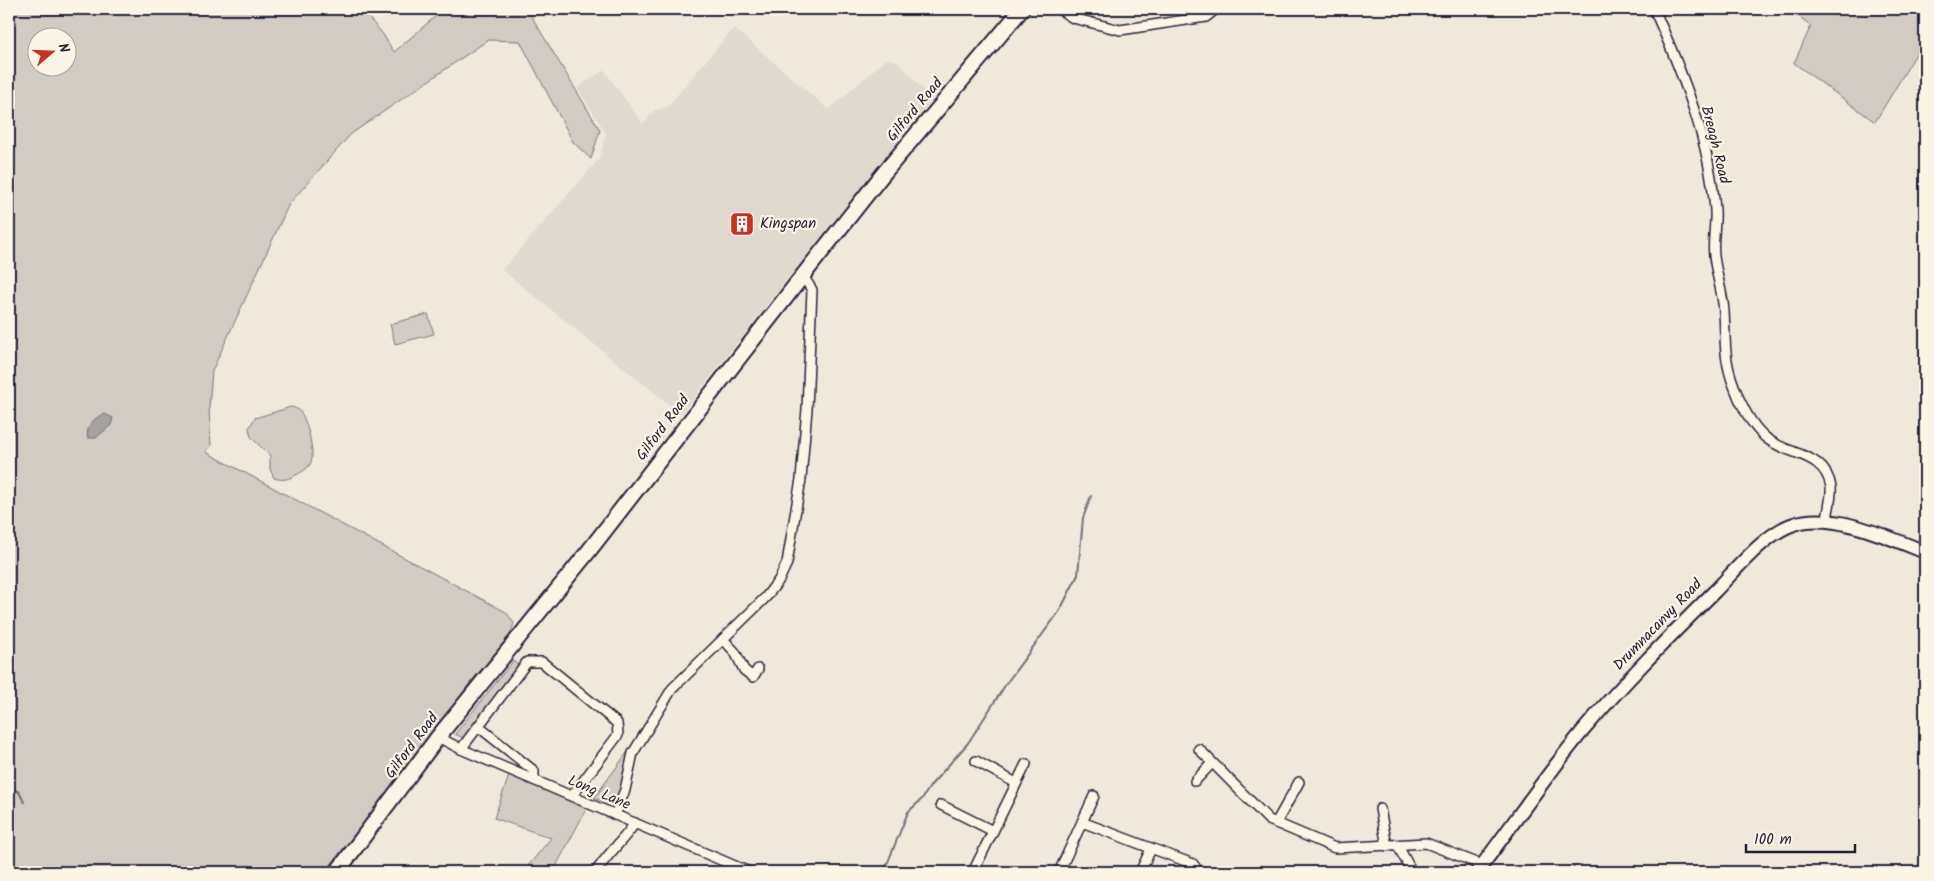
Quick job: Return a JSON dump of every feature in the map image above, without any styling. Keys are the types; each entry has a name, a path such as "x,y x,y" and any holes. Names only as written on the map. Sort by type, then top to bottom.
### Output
{"main road":[{"name":"Gilford Road","path":"337,872 438,736 588,552 883,174 1022,9"},
{"name":"Drumnacanvy Road","path":"1479,869 1582,733 1652,652 1769,539 1794,524 1827,520 1925,552"}],"street":[{"path":"1059,9 1073,18 1120,30 1206,17 1216,9"},
{"name":"Breagh Road","path":"1654,9 1679,67 1707,159 1715,211 1714,254 1724,310 1724,356 1734,387 1749,416 1765,438 1780,447 1812,458 1825,471 1831,487 1827,520"},
{"path":"615,815 625,790 634,753 672,689 773,588 787,563 801,478 807,409 812,290 803,276"},
{"path":"723,639 736,652 744,670 753,677"},
{"path":"461,749 526,662 542,662 617,724 619,729 618,735 572,796"},
{"path":"479,727 534,771 534,780"},
{"name":"Long Lane","path":"438,736 461,749 749,872"},
{"path":"1199,749 1269,820 1276,823 1335,848 1426,843 1479,869"},
{"path":"976,761 1016,783"},
{"path":"1195,781 1212,763"},
{"path":"973,872 1026,764"},
{"path":"1276,823 1299,782"},
{"path":"1058,872 1094,796"},
{"path":"941,805 993,831"},
{"path":"1380,809 1387,846"},
{"path":"1082,822 1193,864 1199,872"},
{"path":"596,872 635,823"},
{"path":"1398,846 1412,872"},
{"path":"1140,872 1151,849"}],"shaded area":[{"path":"9,9 361,9 382,33 394,52 444,9 527,9 600,130 591,159 573,142 520,41 488,40 351,134 289,204 212,371 209,408 211,446 206,452 506,612 514,623 510,636 469,684 444,720 325,872 9,872"},
{"path":"1790,9 1925,9 1925,39 1875,122 1794,63 1811,26"},
{"path":"734,28 829,110 885,60 892,59 897,61 932,99 681,414 502,270 600,158 606,133 577,88 604,70 643,124 655,110 667,107"},
{"path":"428,314 434,334 395,344 390,324"},
{"path":"291,407 299,411 306,423 310,437 312,458 309,466 301,473 288,478 277,479 274,478 270,469 270,456 251,437 249,428 255,418"},
{"path":"105,414 113,418 111,425 96,438 88,438 87,434 91,423 97,417"},
{"path":"513,661 520,666 465,739 455,734"},
{"path":"629,750 627,772 619,796 610,804 594,798"},
{"path":"511,770 589,804 553,872 523,872 551,838 494,818"}],"waterway":[{"path":"884,872 908,812 922,799 931,785 968,743 1008,681 1059,612 1078,575 1083,518 1091,496"},
{"path":"9,787 19,792 24,802"}],"place":[{"name":"Kingspan","path":"742,224"}]}
